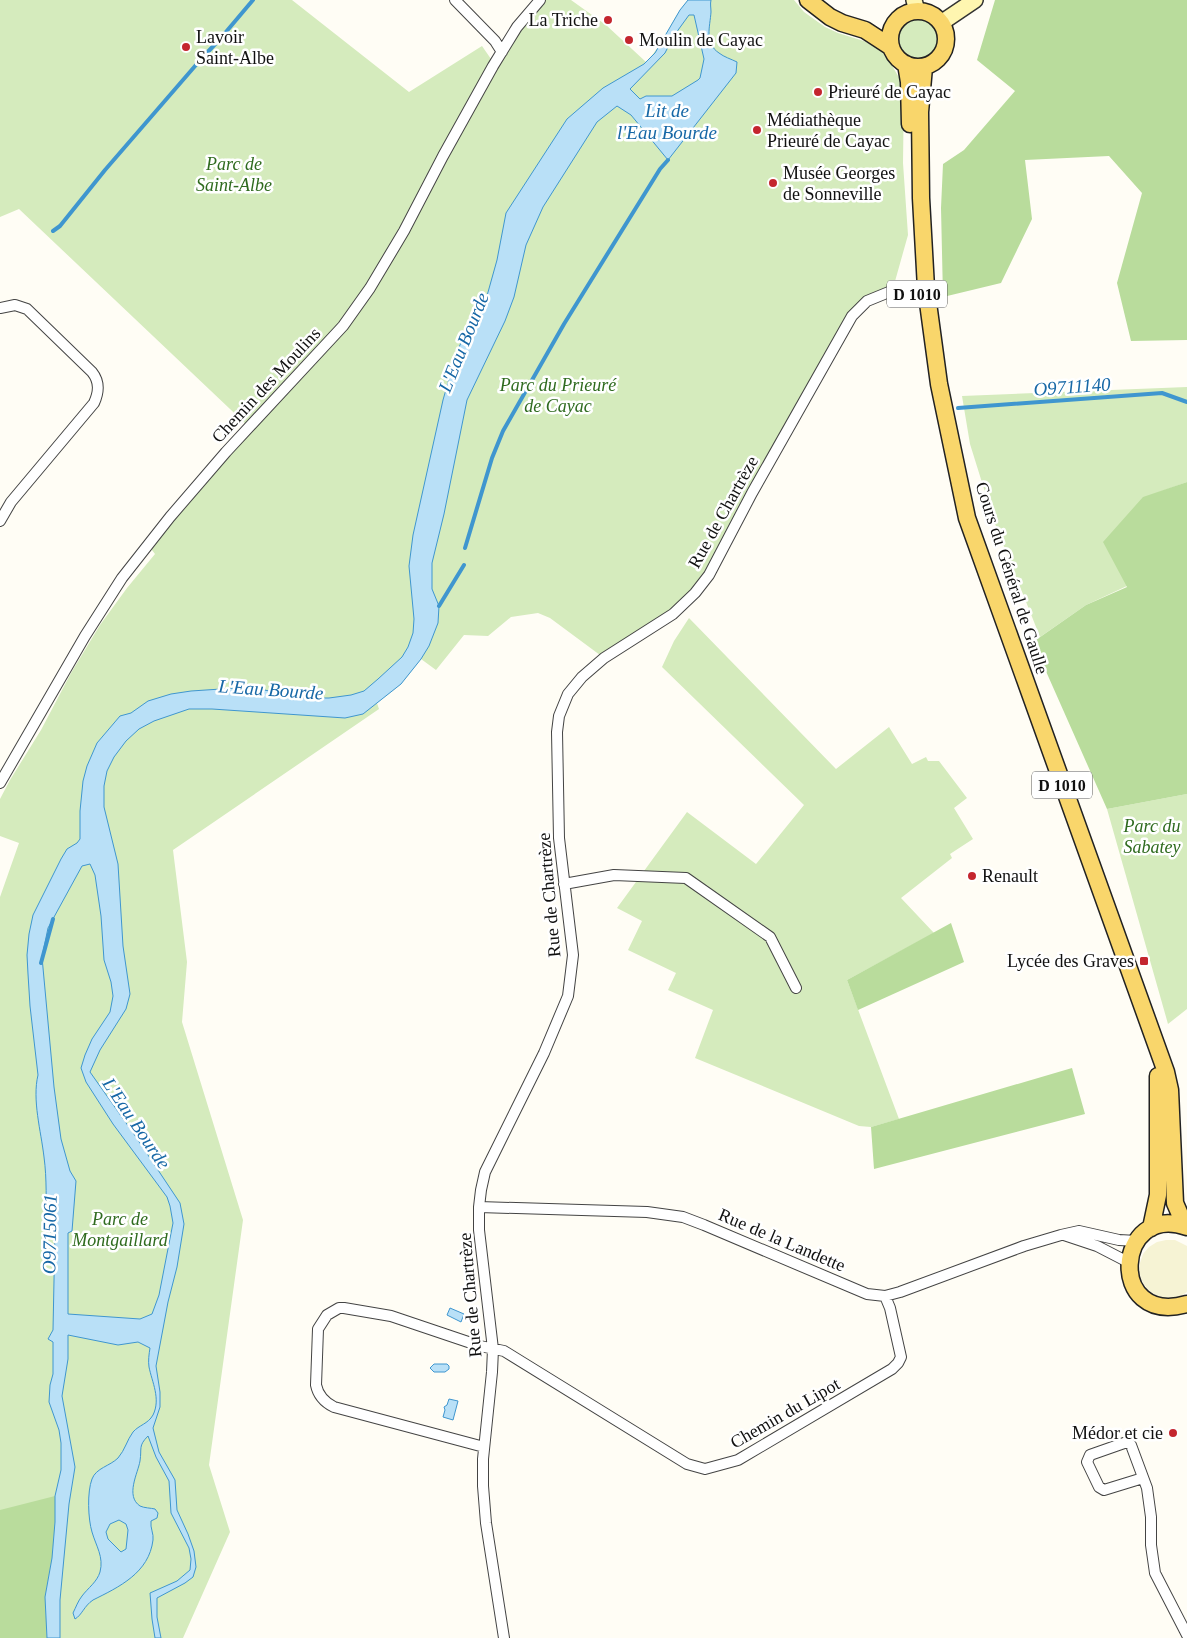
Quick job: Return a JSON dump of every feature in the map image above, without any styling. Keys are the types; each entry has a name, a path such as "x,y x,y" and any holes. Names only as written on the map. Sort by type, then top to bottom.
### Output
{"main road":[{"path":"808,0 830,17 865,30 891,47 899,60 918,68 932,64 938,59 944,52 946,37 941,23 916,6 894,26 891,33 891,47"},
{"path":"865,30 894,26"},
{"name":"D 1010","path":"906,64 909,82 910,180 921,288"},
{"name":"D 1010","path":"921,288 920,112 924,67"},
{"name":"Cours du Général de Gaulle","path":"921,288 931,386 946,458 1166,1072 1170,1090 1175,1202 1186,1226"},
{"name":"Cours du Général de Gaulle","path":"1151,1228 1158,1194 1158,1052"},
{"path":"1183,1308 1163,1307 1151,1303 1141,1296 1129,1274 1128,1262 1136,1241 1151,1228 1162,1224 1186,1226"}],"street":[{"path":"455,0 502,52"},
{"name":"Chemin des Moulins","path":"0,783 80,644 122,578 164,524 226,452 342,327 370,288 404,231 443,156 502,52 518,27 540,0"},
{"path":"941,23 975,0"},
{"name":"Rue de Chartrèze","path":"504,1638 486,1523 483,1486 484,1447 493,1349 479,1207 485,1172 544,1053 568,996 573,955 559,838 557,732 559,716 568,694 582,677 604,658 673,614 695,593 709,575 852,316 867,301 888,292 921,288"},
{"path":"0,308 15,305 27,309 92,372 96,377 98,390 94,403 11,502 0,521"},
{"path":"564,884 614,875 686,878 770,937 796,988"},
{"name":"Rue de la Landette","path":"479,1207 629,1211 683,1217 867,1294 885,1296 1061,1234 1079,1231 1119,1240 1136,1241"},
{"path":"1061,1234 1097,1246 1128,1262"},
{"name":"Chemin du Lipot","path":"493,1349 508,1353 688,1464 705,1468 738,1460 892,1369 901,1357 890,1308 885,1296"},
{"path":"484,1447 334,1407 326,1402 317,1391 316,1385 318,1329 323,1319 331,1312 344,1308 391,1316 493,1349"},
{"path":"1143,1478 1104,1490 1099,1487 1087,1462 1090,1454 1127,1442 1131,1445 1147,1488 1152,1517 1151,1545 1155,1573 1187,1635"}],"shaded area":[{"path":"1175,1240 1187,1246 1187,1292 1172,1298 1163,1298 1147,1289 1139,1272 1143,1254 1157,1242"}],"green space":[{"path":"0,0 292,0 409,92 482,46 493,65 540,0 571,0 606,25 646,62 658,47 688,0 794,0 804,12 825,27 864,41 884,52 904,86 903,163 908,235 892,292 852,316 695,593 604,658 550,618 538,613 511,617 488,636 464,635 436,670 421,659 401,684 377,703 379,709 173,850 187,962 182,1022 243,1220 209,1465 230,1532 183,1638 0,1638 0,897 19,843 0,836 0,799 100,625 155,554 148,545 249,427 19,209 0,217"},
{"path":"995,0 1187,0 1187,340 1131,341 1117,283 1142,193 1109,156 1025,160 1032,219 1001,283 943,297 941,208 943,164 964,150 1015,91 977,60"},
{"path":"915,18 923,18 934,24 940,39 934,54 923,60 915,60 904,54 898,43 898,35 904,24"},
{"path":"1187,387 1187,482 1143,498 1127,586 1086,605 1040,637 994,521 970,444 962,396"},
{"path":"1187,482 1187,794 1107,809 1033,642 1086,605 1127,587 1103,542 1143,497"},
{"path":"689,618 836,769 889,727 912,764 926,757 928,761 939,761 967,798 954,808 973,839 950,854 952,858 901,898 934,933 847,980 899,1119 871,1127 859,1126 695,1058 713,1010 668,990 676,973 628,950 642,921 617,908 687,812 756,864 804,805 662,667 674,641"},
{"name":"Parc du Sabatey","path":"1187,794 1187,1009 1168,1024 1107,809"},
{"path":"951,923 964,962 858,1010 847,980"},
{"path":"1072,1068 1085,1114 874,1169 871,1127"},
{"path":"55,1496 52,1558 45,1597 47,1638 0,1638 0,1510"}],"water":[{"name":"Lit de l'Eau Bourde","path":"688,0 711,0 709,34 711,44 721,54 737,62 736,73 668,160 631,115 617,106 597,122 543,207 526,245 514,297 505,321 467,400 432,563 432,589 439,606 438,623 429,646 421,659 401,684 363,714 345,718 189,709 154,721 139,729 126,741 114,757 107,771 104,786 104,807 118,864 123,946 130,994 126,1009 100,1050 90,1072 180,1203 184,1224 156,1366 160,1407 153,1428 159,1452 175,1480 177,1510 194,1551 196,1567 193,1577 157,1598 157,1617 161,1638 155,1638 150,1593 177,1581 190,1570 191,1559 189,1548 171,1513 169,1481 156,1457 148,1436 142,1445 133,1496 140,1506 155,1509 158,1513 157,1518 151,1521 153,1538 150,1552 146,1561 131,1578 93,1600 75,1619 73,1613 77,1604 97,1579 101,1567 100,1556 90,1520 90,1484 97,1472 118,1458 133,1432 151,1418 155,1409 156,1397 149,1365 150,1348 138,1342 118,1345 68,1335 68,1359 62,1396 75,1467 69,1504 60,1600 60,1638 47,1638 45,1597 52,1558 55,1496 61,1470 59,1430 49,1402 53,1374 53,1342 48,1339 53,1330 55,1232 50,1232 46,1224 46,1174 36,1105 38,1075 30,1006 27,955 33,915 67,849 80,839 80,811 83,781 87,766 97,743 120,716 131,713 148,701 171,694 191,691 236,688 260,689 301,698 329,698 351,695 364,691 402,657 413,633 414,619 409,566 413,535 443,400 457,351 465,335 483,310 497,260 506,213 567,119 603,88 644,64 655,53 680,10","holes":["689,15 694,15 704,59 700,78 672,96 646,96 640,99 630,89 665,53 673,37","90,864 95,875 101,916 104,960 113,996 110,1012 92,1039 81,1068 86,1082 113,1124 167,1197 173,1223 159,1295 152,1314 140,1319 68,1314 68,1233 72,1231 76,1181 70,1171 61,1139 54,1087 42,957 48,928 82,866","119,1520 126,1524 128,1530 126,1549 121,1552 108,1539 106,1532 110,1524"]},
{"path":"450,1308 464,1314 461,1322 447,1315"},
{"path":"434,1364 447,1364 449,1369 445,1372 434,1372 430,1368"},
{"path":"449,1399 458,1401 453,1420 443,1417 444,1407"}],"waterway":[{"path":"53,231 60,226 105,170 253,0"},
{"path":"465,548 492,458 503,431 564,324 660,169 668,160"},
{"name":"O9711140","path":"958,408 1162,393 1187,402"},
{"path":"439,606 464,565"},
{"name":"O9715061","path":"41,963 53,919"}],"place":[{"name":"La Triche","path":"608,20"},
{"name":"Moulin de Cayac","path":"629,40"},
{"name":"Lavoir Saint-Albe","path":"186,47"},
{"name":"Prieuré de Cayac","path":"818,92"},
{"name":"Médiathèque Prieuré de Cayac","path":"757,130"},
{"name":"Musée Georges de Sonneville","path":"773,183"},
{"name":"Renault","path":"972,876"},
{"name":"Lycée des Graves","path":"1144,961"},
{"name":"Médor et cie","path":"1173,1433"}],"park label":[{"name":"Parc de Saint-Albe","path":"234,174"},
{"name":"Parc du Prieuré de Cayac","path":"558,395"},
{"name":"Parc de Montgaillard","path":"120,1229"}],"water label":[{"name":"L'Eau Bourde","path":"463,342"},
{"name":"L'Eau Bourde","path":"271,689"},
{"name":"L'Eau Bourde","path":"137,1123"}]}
